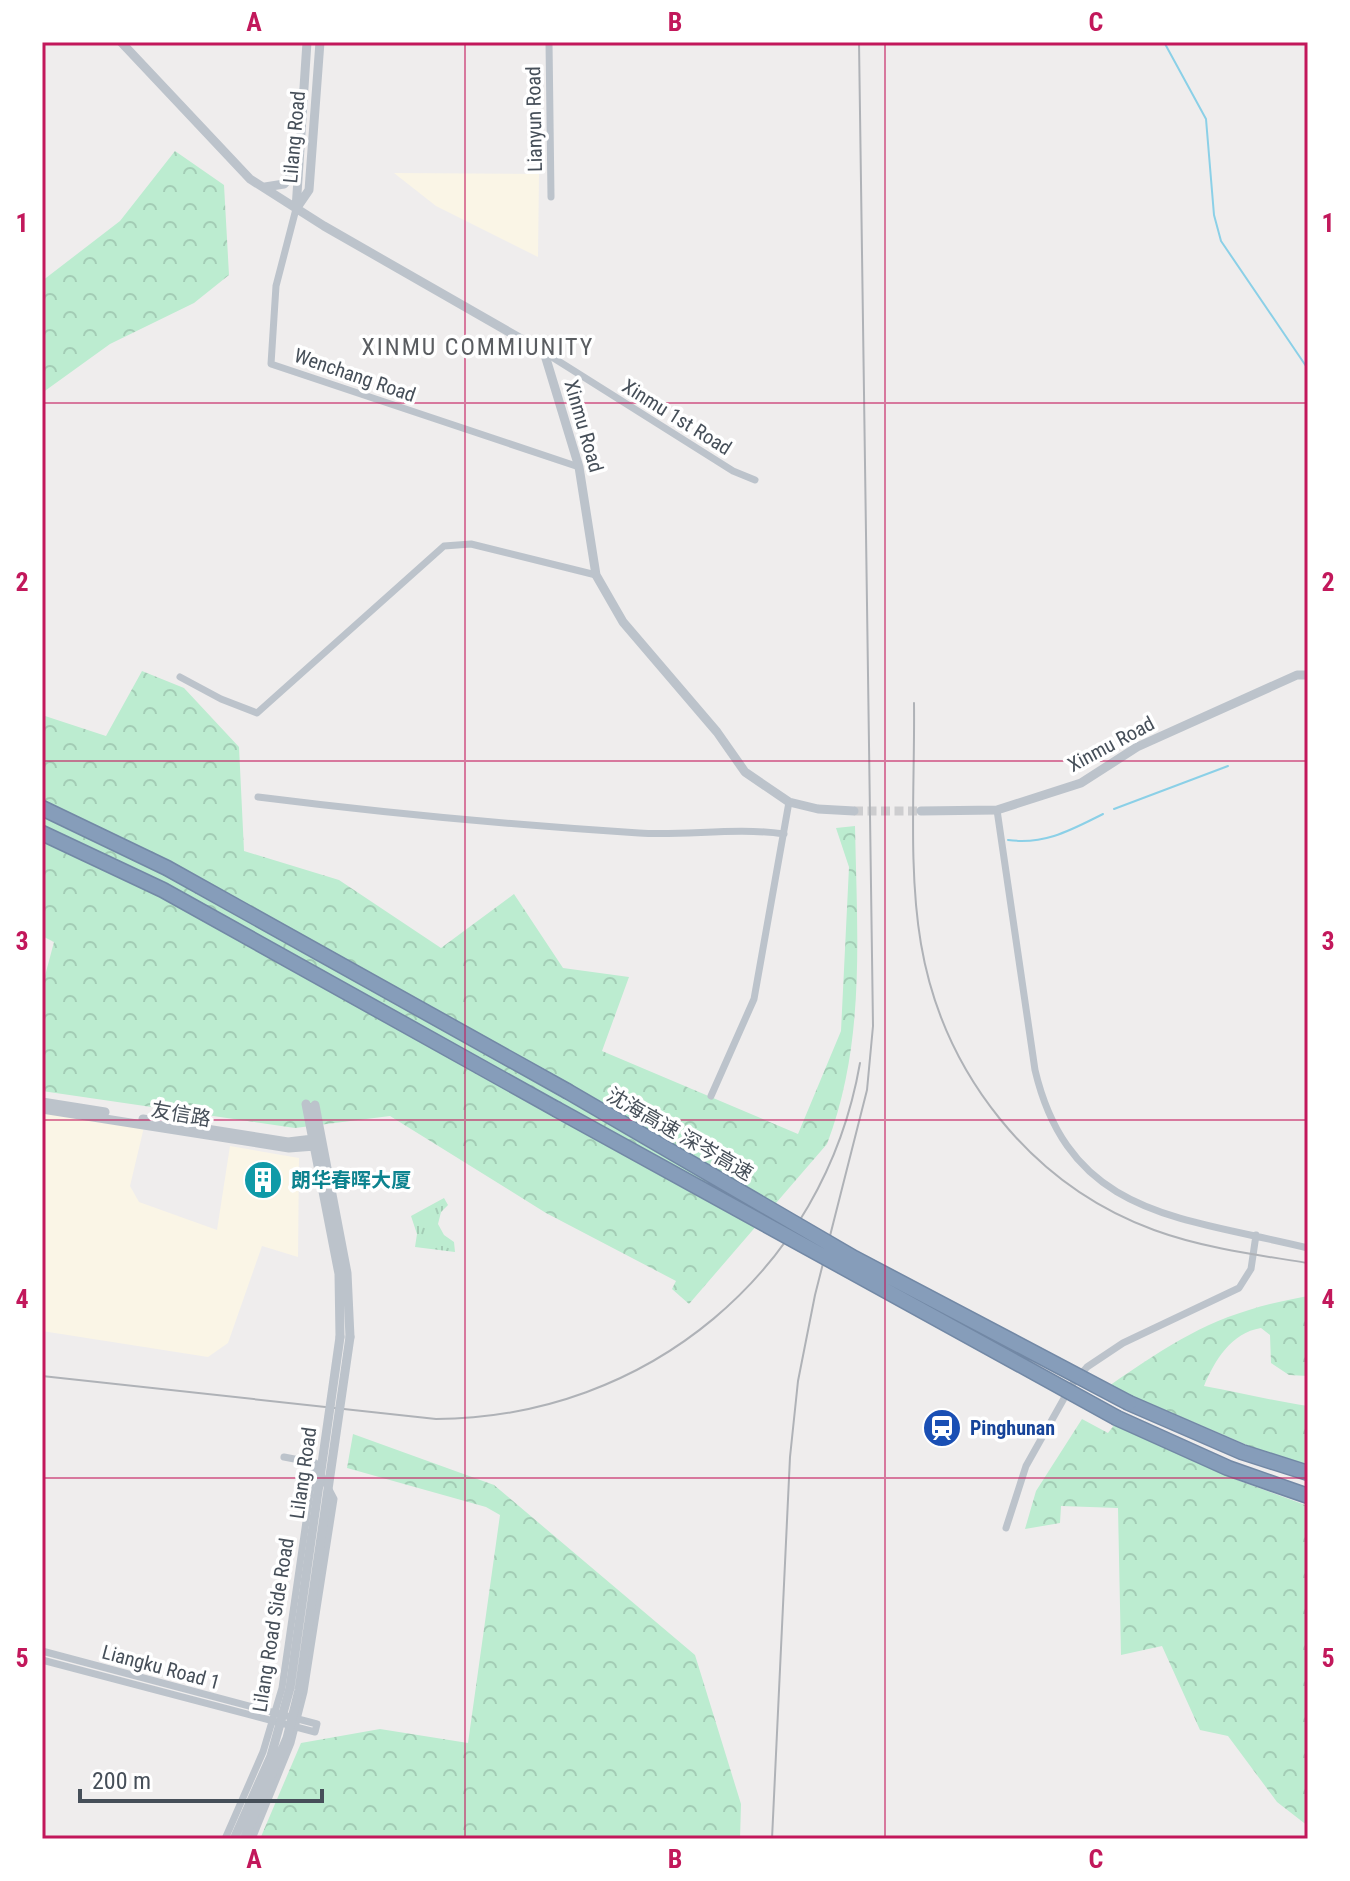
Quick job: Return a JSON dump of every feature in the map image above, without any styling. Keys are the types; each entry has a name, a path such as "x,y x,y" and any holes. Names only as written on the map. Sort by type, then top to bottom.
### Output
{"highway":[{"name":"沈海高速 深岑高速","path":"42,808 167,868 567,1091 854,1258 1129,1403 1242,1452 1308,1473"},
{"name":"沈海高速 深岑高速","path":"42,833 163,890 1117,1418 1228,1468 1308,1496"}],"street":[{"path":"121,42 237,167 261,186 544,352"},
{"name":"Lilang Road","path":"296,209 307,42"},
{"name":"Lilang Road","path":"296,209 309,190 320,42"},
{"name":"Lianyun Road","path":"549,42 551,197"},
{"path":"261,186 284,184 297,168"},
{"name":"Wenchang Road","path":"296,209 276,286 271,364 579,467"},
{"name":"Xinmu Road","path":"544,352 579,467 596,575 623,622 717,732 745,772 789,802 818,809 854,811"},
{"name":"Xinmu 1st Road","path":"544,352 733,471 755,480"},
{"path":"180,677 221,699 257,713 444,546 471,544 596,575"},
{"name":"Xinmu Road","path":"921,811 997,810 1081,783 1137,747 1297,675 1308,675"},
{"path":"258,797 422,817 555,828 680,835 747,829 784,834"},
{"path":"711,1096 754,999 789,802"},
{"path":"997,810 1035,1070 1043,1106 1054,1131 1088,1172 1141,1206 1167,1216 1308,1248"},
{"name":"友信路","path":"42,1102 288,1142 314,1142"},
{"name":"Lilang Road","path":"234,1839 271,1756 290,1688 345,1337 339,1274 314,1142 311,1105 347,1273 345,1337 299,1690 287,1738 244,1839"},
{"name":"友信路","path":"42,1109 289,1148 314,1142"},
{"path":"1006,1528 1026,1466 1071,1386 1087,1367 1123,1343 1239,1288 1251,1269 1256,1235"},
{"path":"284,1457 315,1463"},
{"name":"Lilang Road Side Road","path":"225,1839 275,1717 315,1463"},
{"name":"Lilang Road Side Road","path":"252,1839 297,1723 334,1499 315,1463"},
{"name":"Liangku Road 1","path":"42,1651 297,1723"},
{"name":"Liangku Road 1","path":"42,1660 275,1717"}],"shaded area":[{"path":"394,173 539,174 538,257 436,206"},
{"path":"42,1109 144,1127 130,1186 139,1202 217,1230 230,1146 299,1158 298,1257 262,1246 228,1343 208,1357 42,1331"}],"green space":[{"path":"175,151 224,185 229,275 194,303 110,344 42,393 42,281 120,221"},
{"path":"142,671 184,688 239,747 244,851 339,880 441,948 514,894 563,968 629,977 602,1051 798,1134 841,1031 849,867 836,828 855,826 857,947 854,1027 839,1105 827,1144 689,1304 672,1289 676,1281 546,1213 390,1116 295,1128 42,1091 42,987 54,942 42,936 42,715 106,736"},
{"path":"444,1198 448,1205 441,1212 438,1224 444,1235 454,1242 455,1252 415,1247 417,1234 411,1216"},
{"path":"1308,1296 1308,1376 1289,1375 1271,1363 1270,1335 1261,1328 1241,1336 1225,1349 1204,1386 1308,1406 1308,1466 1261,1451 1109,1386 1202,1328 1250,1310"},
{"path":"1082,1419 1108,1433 1115,1424 1237,1480 1308,1506 1308,1826 1277,1802 1228,1736 1200,1730 1162,1646 1121,1655 1118,1508 1061,1506 1060,1523 1025,1529 1036,1491"},
{"path":"353,1434 494,1485 695,1655 741,1804 740,1839 260,1839 301,1743 380,1729 468,1743 500,1515 486,1507 347,1468"}],"waterway":[{"path":"1164,42 1206,119 1214,215 1221,241 1308,369"},
{"path":"1114,809 1228,766"},
{"path":"1008,840 1046,838 1069,831 1103,814"}],"tunnel":[{"path":"854,811 921,811"}],"railway":[{"path":"772,1839 790,1457 798,1381 815,1295 867,1090 873,1026 859,42"},
{"path":"914,703 913,855 921,944 932,991 949,1037 972,1079 1000,1118 1032,1154 1069,1184 1110,1210 1154,1230 1192,1242 1308,1263"},
{"path":"42,1376 436,1419 513,1412 586,1392 653,1361 714,1319 766,1267 808,1206 840,1138 860,1063"}],"place":[{"name":"朗华春晖大厦","path":"263,1180"},
{"name":"Pinghunan","path":"942,1428"}],"district":[{"name":"XINMU COMMIUNITY","path":"478,347"}]}
